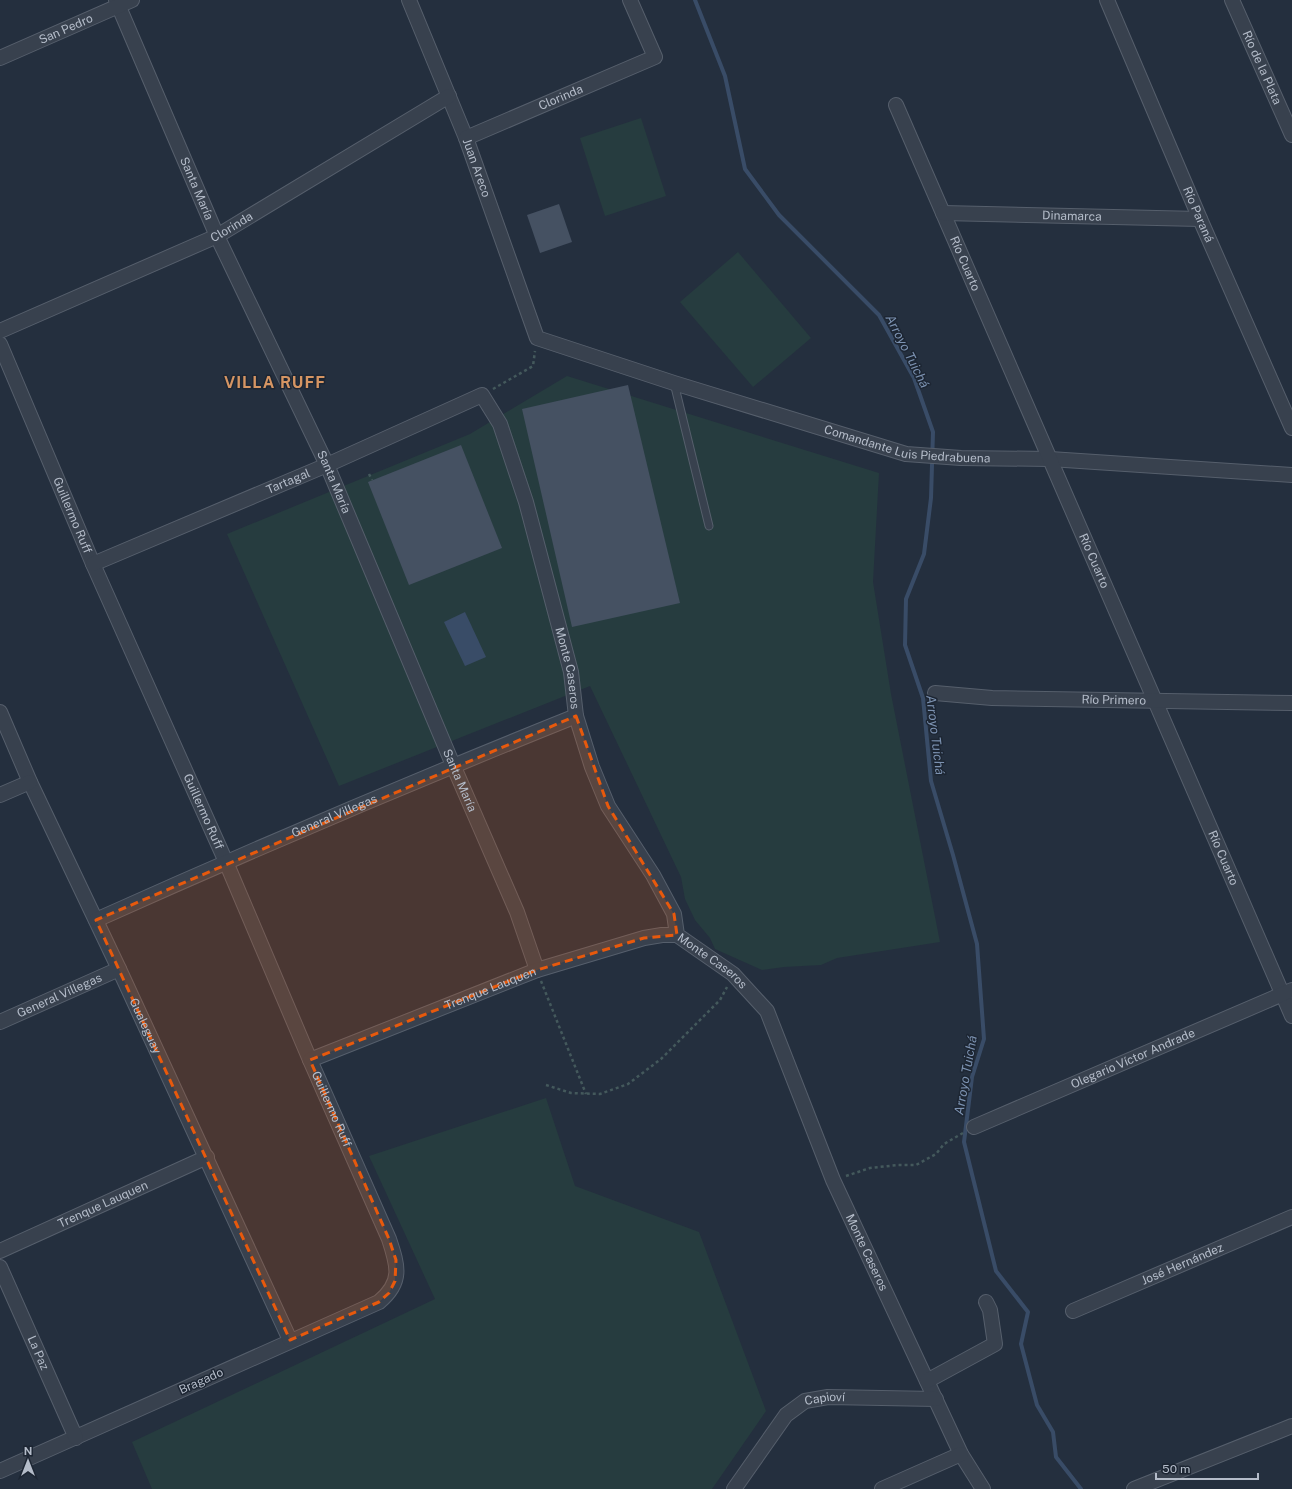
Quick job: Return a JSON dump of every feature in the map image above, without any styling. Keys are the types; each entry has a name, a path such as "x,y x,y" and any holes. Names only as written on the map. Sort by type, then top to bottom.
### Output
{"street":[{"name":"San Pedro","path":"0,58 118,3 132,0"},
{"name":"Juan Areco","path":"409,0 466,138 537,338"},
{"name":"Clorinda","path":"466,138 655,57 630,0"},
{"name":"Río Paraná","path":"1108,0 1200,219 1292,428"},
{"name":"Río de la Plata","path":"1232,0 1292,135"},
{"name":"Santa María","path":"118,3 217,236 327,465 453,765 517,912 537,970"},
{"name":"Clorinda","path":"0,331 217,236 449,96"},
{"name":"Río Cuarto","path":"896,105 1155,701 1287,992 1292,1016"},
{"name":"Dinamarca","path":"943,213 1200,219"},
{"name":"Comandante Luis Piedrabuena","path":"537,338 674,383 906,454 961,458 1050,460 1292,475"},
{"name":"Guillermo Ruff","path":"0,344 93,564 226,862 310,1060 389,1239 396,1260 395,1281"},
{"name":"Tartagal","path":"93,564 327,465 482,395"},
{"name":"Monte Caseros","path":"482,395 500,424 526,502 571,672 576,716 592,767 608,806 653,875 674,914 677,934 733,974 767,1011 834,1180 961,1454 983,1489"},
{"name":"Río Primero","path":"935,693 992,698 1292,703"},
{"name":"Gualeguay","path":"0,712 30,782 207,1157 290,1340"},
{"name":"General Villegas","path":"96,920 226,862 453,765 576,716"},
{"path":"0,795 30,782"},
{"name":"Trenque Lauquen","path":"310,1060 537,970 644,938 662,934 677,934"},
{"name":"General Villegas","path":"0,1022 119,969"},
{"name":"Olegario Víctor Andrade","path":"974,1127 1287,992"},
{"name":"Trenque Lauquen","path":"0,1251 207,1157"},
{"name":"José Hernández","path":"1073,1311 1292,1217"},
{"name":"La Paz","path":"0,1268 76,1438"},
{"name":"Bragado","path":"0,1471 76,1438 290,1340 379,1302 389,1293 395,1281"},
{"path":"927,1381 995,1344 990,1310 986,1302"},
{"name":"Capioví","path":"740,1487 786,1414 805,1401 828,1397 936,1399"},
{"path":"1139,1488 1292,1426"},
{"path":"882,1489 961,1454"}],"lane":[{"path":"674,383 708,526"}],"path":[{"path":"482,395 533,366"},
{"path":"369,474 372,480"},
{"path":"537,970 586,1094"},
{"path":"546,1085 571,1093 600,1094 628,1084 661,1059 720,1000 733,974"},
{"path":"834,1180 870,1168 916,1165 936,1154 944,1144 953,1138"}],"highlighted area":[{"path":"576,716 608,806 674,914 677,935 644,938 537,970 310,1060 389,1239 396,1260 395,1281 389,1293 379,1302 290,1340 96,920"}],"green space":[{"path":"641,118 666,196 605,216 580,138"},
{"path":"738,252 811,338 753,387 680,302"},
{"path":"567,376 879,473 873,582 891,694 940,942 837,958 821,965 762,970 715,949 710,938 695,920 685,899 681,877 590,686 339,786 227,534 470,434"},
{"path":"546,1098 575,1186 699,1232 766,1411 712,1489 152,1489 132,1442 435,1299 369,1156"}],"water":[{"path":"465,612 486,657 465,666 444,622"}],"building":[{"path":"559,204 572,242 540,253 527,215"},
{"path":"628,385 680,603 572,627 522,409"},
{"path":"461,445 502,548 409,585 368,482"}],"waterway":[{"name":"Arroyo Tuichá","path":"695,0 725,76 745,169 779,215 879,315 914,378 933,432 931,498 924,554 906,599 905,645 923,698 931,781 977,944 984,1039 972,1077 964,1142 996,1271 1028,1312 1021,1344 1037,1405 1053,1432 1056,1457 1081,1489"}],"district":[{"name":"VILLA RUFF","path":"275,382"}]}
